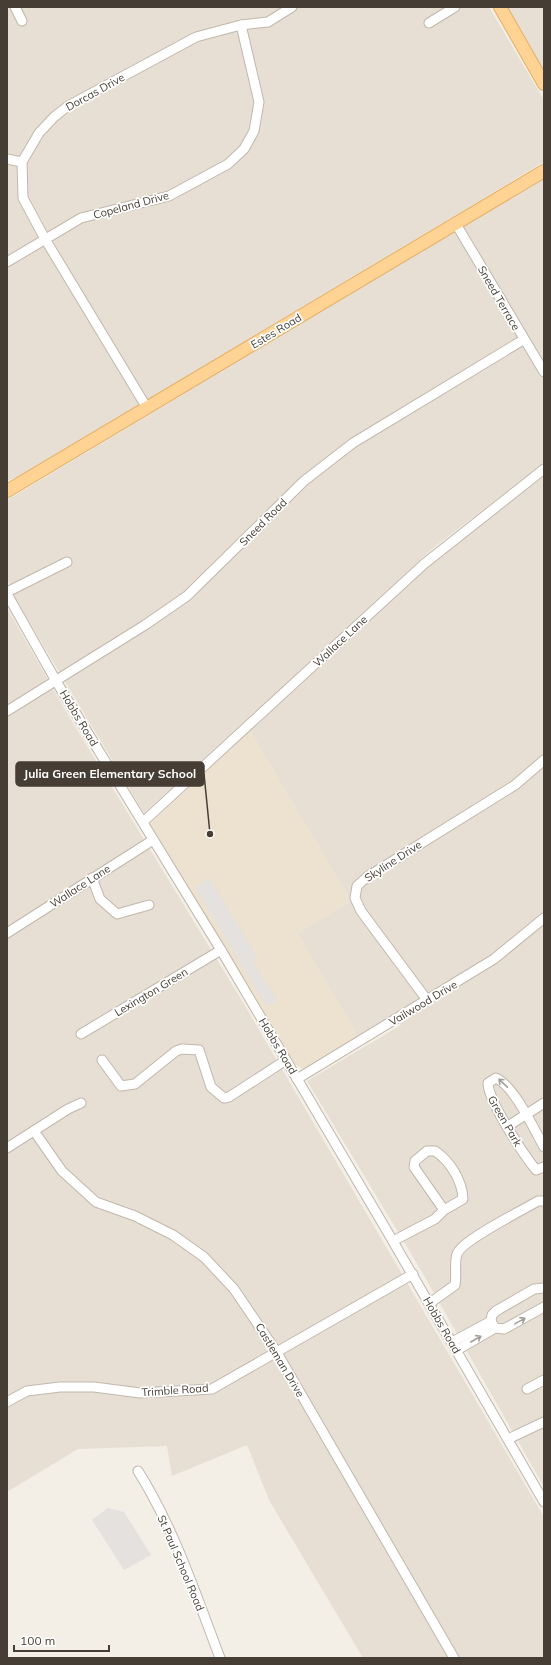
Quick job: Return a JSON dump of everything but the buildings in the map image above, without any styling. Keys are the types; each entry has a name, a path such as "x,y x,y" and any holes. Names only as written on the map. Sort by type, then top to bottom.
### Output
{"main road":[{"path":"500,7 544,84"},
{"name":"Estes Road","path":"7,492 544,171"}],"street":[{"path":"15,7 22,22"},
{"name":"Dorcas Drive","path":"22,162 39,133 54,117 68,106 196,37 241,25 268,22 292,7"},
{"path":"429,23 455,7"},
{"name":"Copeland Drive","path":"7,262 45,238 81,218 169,196 228,164 244,149 254,131 259,102 241,25"},
{"path":"7,159 22,162 23,198 45,238 147,408"},
{"name":"Sneed Terrace","path":"456,224 523,340 544,372"},
{"name":"Sneed Road","path":"7,711 145,625 187,596 304,481 353,443 523,340"},
{"name":"Wallace Lane","path":"143,822 424,564 544,469"},
{"path":"7,593 66,562"},
{"name":"Hobbs Road","path":"7,593 56,681 221,950 430,1303 508,1439 541,1490 544,1502"},
{"name":"Skyline Drive","path":"427,1000 361,911 356,898 357,886 367,877 515,785 544,760"},
{"name":"Wallace Lane","path":"7,933 153,840"},
{"path":"92,878 100,899 117,914 149,905"},
{"name":"Vailwood Drive","path":"298,1079 494,959 544,918"},
{"name":"Lexington Green","path":"81,1034 221,950"},
{"path":"102,1060 121,1086 130,1086 135,1084 176,1051 182,1049 199,1050 212,1088 224,1098 229,1097 286,1060"},
{"name":"Green Park","path":"544,1147 526,1114 502,1080 496,1078 488,1083 488,1092 529,1161 536,1170 544,1167"},
{"path":"7,1148 68,1109 81,1103"},
{"path":"508,1126 544,1104"},
{"name":"Castleman Drive","path":"34,1131 62,1171 96,1202 135,1216 173,1235 204,1257 234,1289 276,1351 454,1658"},
{"path":"393,1241 435,1219 444,1210 463,1198 462,1189 454,1171 435,1150 427,1151 415,1161 414,1167 444,1210"},
{"path":"430,1303 455,1285 457,1254 464,1246 478,1236 538,1202 544,1201"},
{"name":"Trimble Road","path":"7,1402 27,1391 60,1387 94,1387 140,1393 212,1389 412,1274"},
{"path":"493,1324 492,1315 496,1311 534,1289 544,1288"},
{"path":"493,1324 504,1329 544,1307"},
{"path":"454,1346 493,1324"},
{"path":"527,1389 544,1380"},
{"path":"508,1439 544,1422"},
{"name":"St Paul School Road","path":"138,1471 147,1485 185,1566 220,1658"}],"shaded area":[{"path":"7,7 489,7 544,100 544,162 22,475 7,481"},
{"path":"505,7 544,7 544,73"},
{"path":"544,178 544,463 433,548 144,813 16,600 7,577 7,500"},
{"path":"544,476 544,1487 418,1265 307,1081 401,1025 393,1015 358,1036 297,933 351,901 250,731 440,555"},
{"path":"7,608 67,713 241,999 544,1517 544,1658 363,1658 269,1500 247,1445 172,1476 167,1446 78,1449 7,1492"},
{"path":"250,731 351,901 297,933 358,1036 303,1069 295,1064 150,824"},
{"path":"209,878 257,957 253,962 277,1000 271,1005 265,1004 195,888"},
{"path":"108,1508 124,1512 151,1555 124,1570 92,1520"}],"place":[{"name":"Julia Green Elementary School","path":"210,834"}]}
